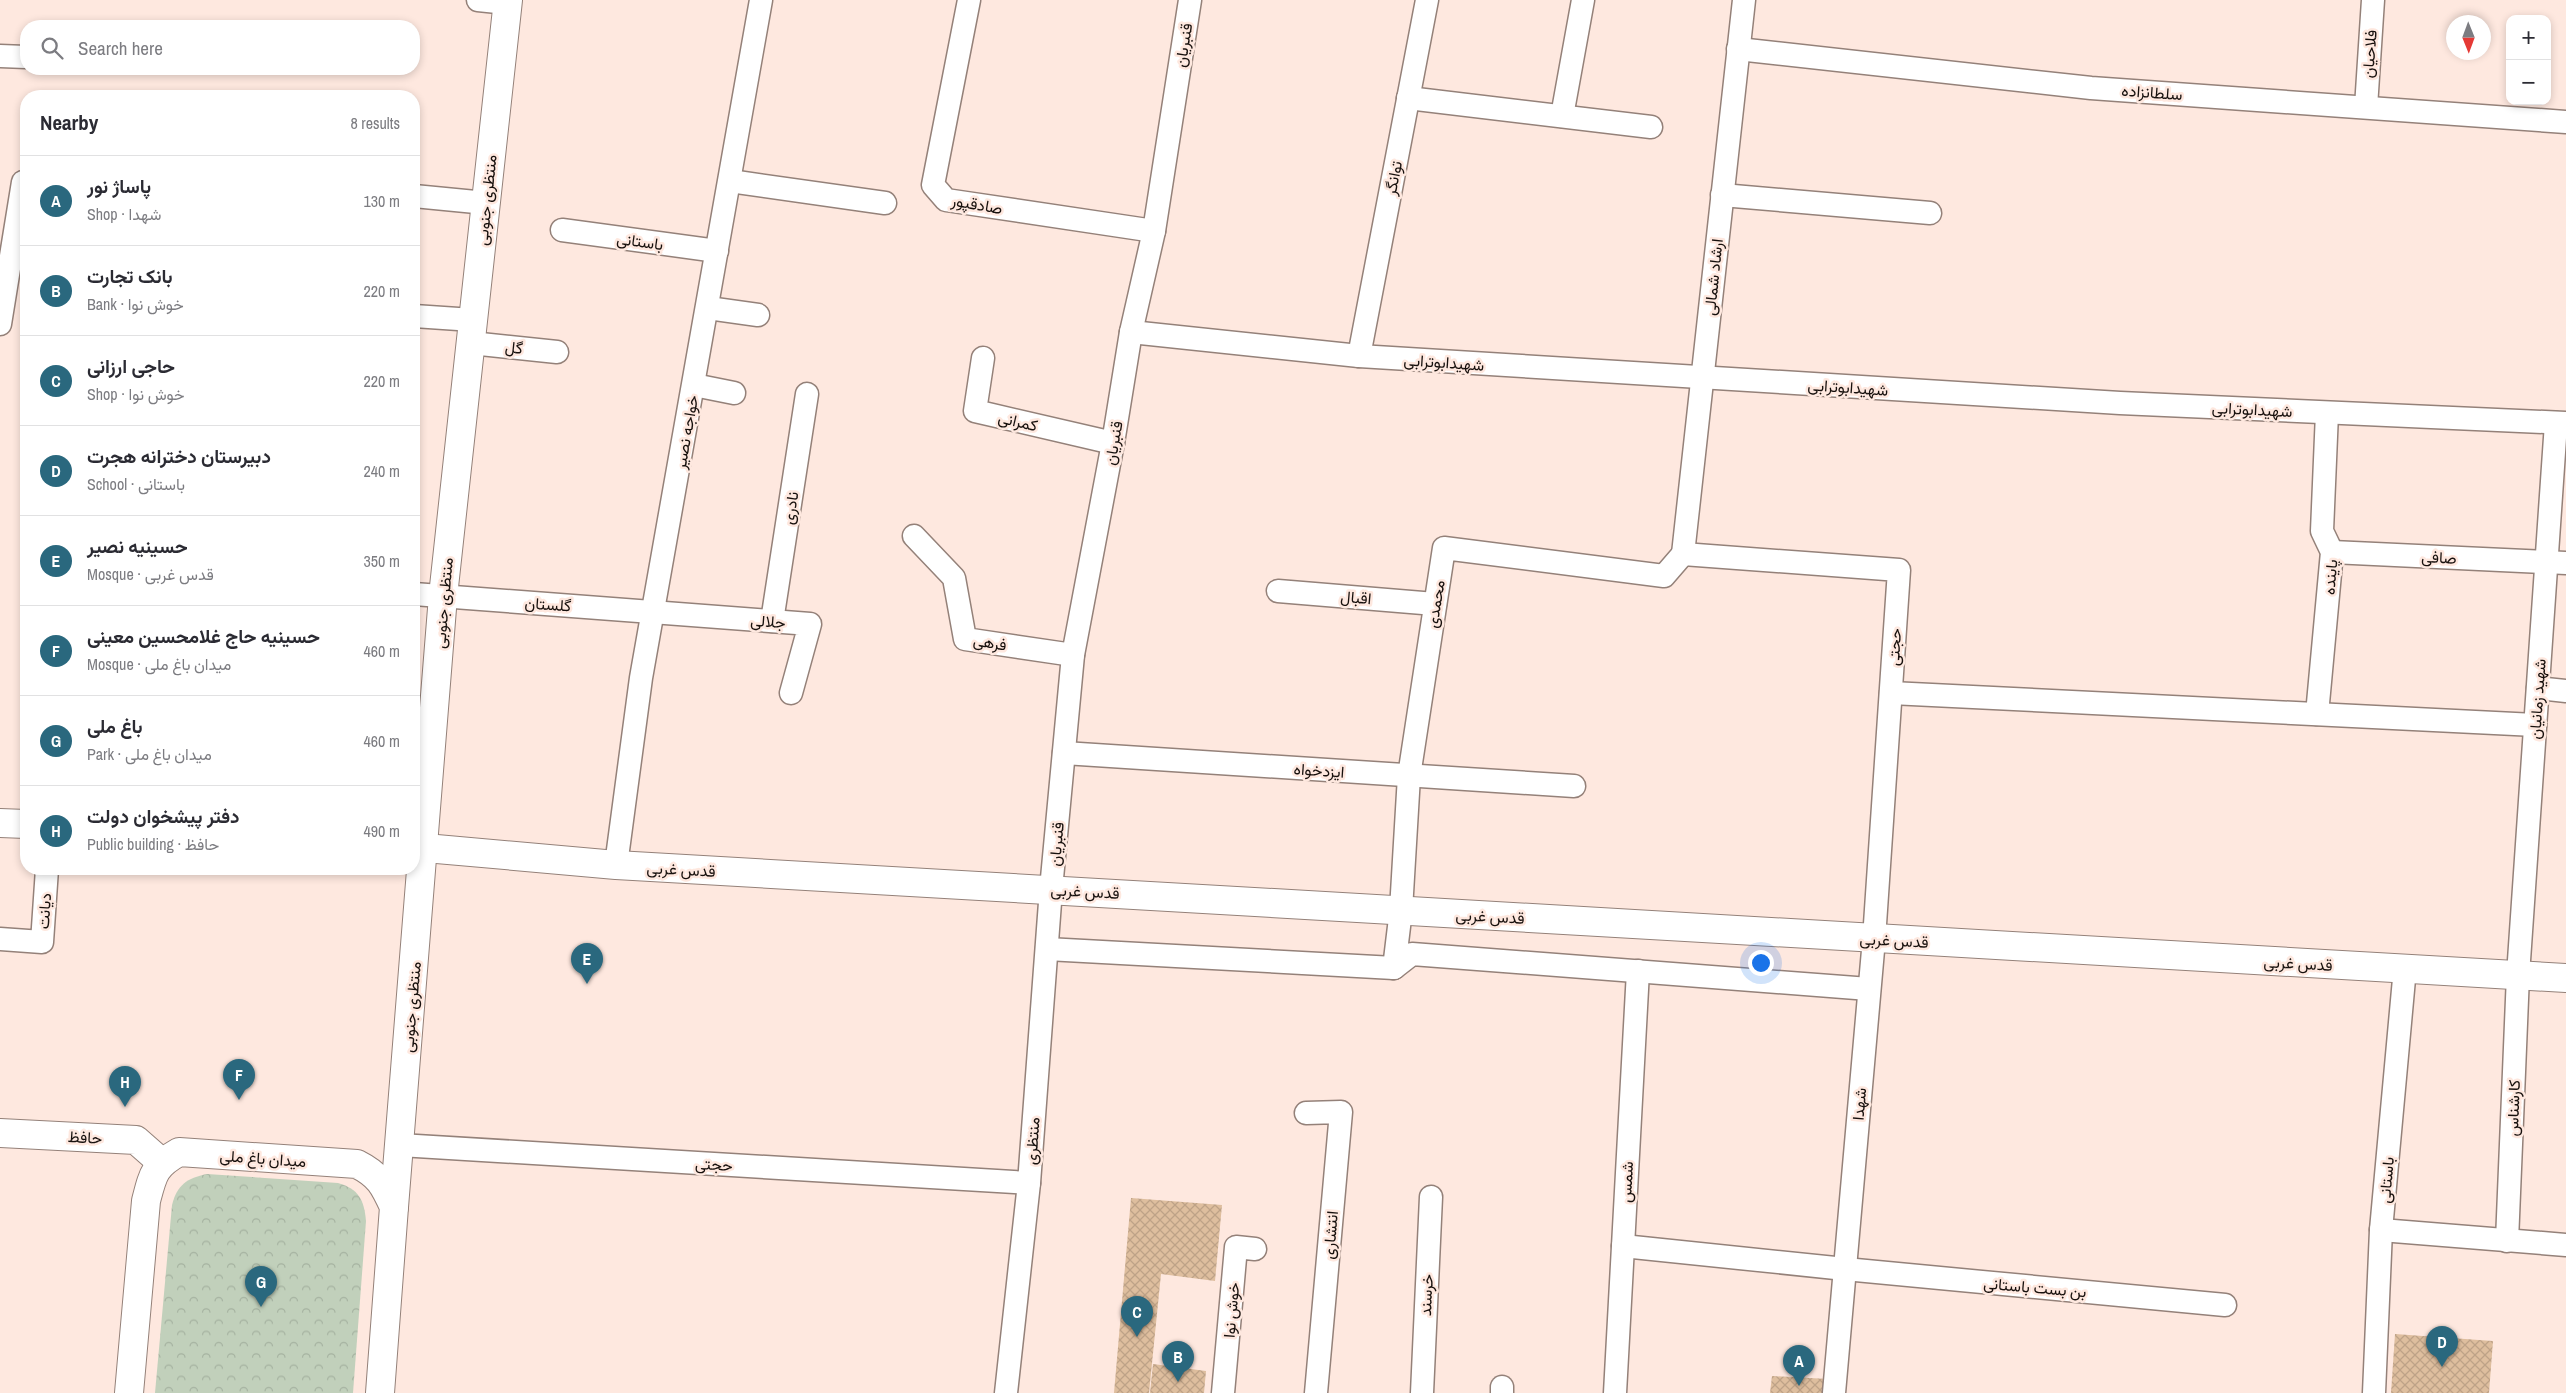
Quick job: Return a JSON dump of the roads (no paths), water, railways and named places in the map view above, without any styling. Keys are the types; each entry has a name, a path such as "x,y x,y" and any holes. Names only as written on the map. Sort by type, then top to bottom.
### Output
{"street":[{"path":"478,0 507,2"},
{"name":"خواجه نصیر","path":"616,865 641,678 761,0"},
{"name":"صادقپور","path":"969,0 933,185 946,200 1154,231"},
{"name":"قنبریان","path":"1052,889 1073,656 1113,443 1131,332 1154,231 1190,0"},
{"name":"توانگر","path":"1359,356 1427,0"},
{"path":"1562,116 1583,0"},
{"name":"ارشاد شمالی","path":"1683,554 1744,0"},
{"name":"فلاحیان","path":"2366,107 2373,0"},
{"name":"منتظری جنوبی","path":"420,837 443,596 507,2"},
{"name":"سلطانزاده","path":"1738,49 2091,88 2566,122"},
{"path":"0,56 20,57"},
{"path":"1408,98 1651,127"},
{"path":"730,181 886,203"},
{"path":"1722,195 1930,213"},
{"path":"420,197 486,203"},
{"name":"باستانی","path":"562,230 717,251"},
{"path":"0,324 19,247 20,234"},
{"path":"708,308 758,315"},
{"name":"گل","path":"420,318 557,352"},
{"name":"شهیدابوترابی","path":"1131,332 1359,356 1702,378 2120,403 2561,423"},
{"name":"کمرانی","path":"983,358 975,411 1113,443"},
{"path":"694,385 734,392"},
{"name":"نادری","path":"772,621 807,394"},
{"name":"پاینده","path":"2317,714 2332,552 2322,531 2327,412"},
{"name":"شهید زمانیان","path":"2518,975 2538,688 2556,562 2561,423"},
{"name":"فرهی","path":"914,536 954,578 965,639 1073,656"},
{"name":"محمدی","path":"1394,968 1401,910 1409,776 1444,548 1664,576 1683,554"},
{"name":"صافی","path":"2332,552 2556,562"},
{"name":"حجتی","path":"1683,554 1899,570 1874,939"},
{"name":"اقبال","path":"1278,591 1435,604"},
{"name":"گلستان","path":"420,594 653,612"},
{"name":"جلالی","path":"653,612 810,624 791,694"},
{"path":"2538,688 2566,691"},
{"path":"1891,693 2536,725"},
{"name":"ایزدخواه","path":"1064,754 1574,786"},
{"path":"0,823 20,824"},
{"name":"قدس غربی","path":"420,847 616,865 2566,978"},
{"name":"دیانت","path":"0,939 42,942 47,875"},
{"name":"منتظری جنوبی","path":"394,1207 400,1145 417,875"},
{"name":"منتظری","path":"1006,1393 1029,1183 1052,889"},
{"name":"شهدا","path":"1834,1393 1874,939"},
{"path":"1047,949 1394,968 1412,954 1869,989"},
{"name":"باستانی","path":"2374,1393 2382,1230 2405,968"},
{"name":"شمس","path":"1615,1393 1638,971"},
{"name":"کارشناس","path":"2507,1241 2518,975"},
{"name":"انتشاری","path":"1306,1113 1341,1112 1316,1393"},
{"name":"حافظ","path":"0,1133 136,1140 161,1162"},
{"name":"حجتی","path":"400,1145 1029,1183"},
{"name":"میدان باغ ملی","path":"161,1162 179,1152 357,1164 372,1172 384,1185 394,1207 380,1393"},
{"path":"129,1393 146,1201 152,1178 161,1162"},
{"name":"خرسند","path":"1422,1393 1431,1197"},
{"path":"2382,1230 2566,1246"},
{"path":"1623,1246 1845,1270"},
{"name":"خوش نوا","path":"1223,1393 1236,1247 1255,1249"},
{"name":"بن بست باستانی","path":"1845,1270 2225,1305"}],"place":[{"name":"حسینیه نصیر","path":"587,984"},
{"name":"حسینیه حاج غلامحسین معینی","path":"239,1100"},
{"name":"دفتر پیشخوان دولت","path":"125,1107"},
{"name":"باغ ملی","path":"261,1307"},
{"name":"حاجی ارزانی","path":"1137,1337"},
{"name":"دبیرستان دخترانه هجرت","path":"2442,1367"},
{"name":"بانک تجارت","path":"1178,1382"},
{"name":"پاساژ نور","path":"1799,1386"}]}
